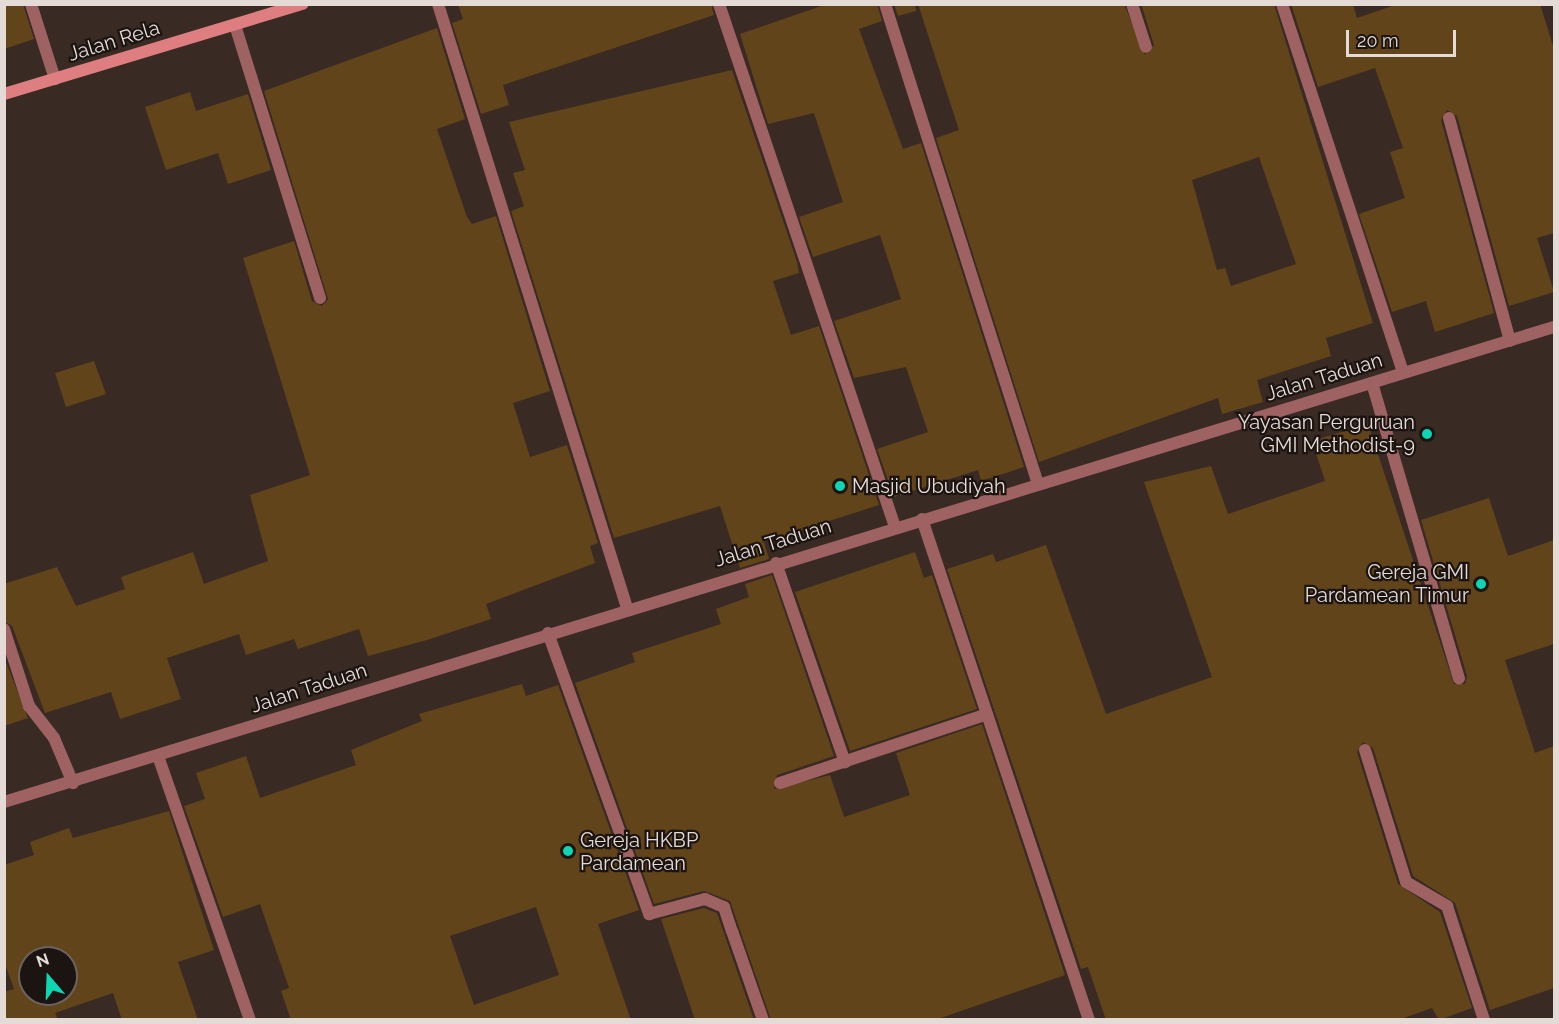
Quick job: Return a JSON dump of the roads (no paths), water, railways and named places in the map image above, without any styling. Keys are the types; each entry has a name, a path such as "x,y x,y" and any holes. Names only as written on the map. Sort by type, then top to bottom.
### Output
{"street":[{"path":"31,4 55,79"},
{"name":"Jalan Rela","path":"4,94 303,4"},
{"path":"438,4 627,608"},
{"path":"719,4 895,527"},
{"path":"885,4 1038,484"},
{"path":"1132,4 1146,47"},
{"path":"1282,4 1403,373"},
{"path":"235,25 320,298"},
{"path":"1449,118 1510,341"},
{"name":"Jalan Taduan","path":"4,802 73,783 627,608 1554,327"},
{"path":"1372,383 1459,678"},
{"path":"922,519 1089,1020"},
{"path":"776,563 845,762"},
{"path":"4,629 29,706 54,738 73,783"},
{"path":"548,633 648,914 705,899 724,907 763,1020"},
{"path":"780,783 987,714"},
{"path":"1365,750 1406,882 1447,906 1484,1020"},
{"path":"158,756 250,1020"}],"place":[{"name":"Yayasan Perguruan GMI Methodist-9","path":"1427,434"},
{"name":"Masjid Ubudiyah","path":"840,486"},
{"name":"Gereja GMI Pardamean Timur","path":"1481,584"},
{"name":"Gereja HKBP Pardamean","path":"568,851"}]}
